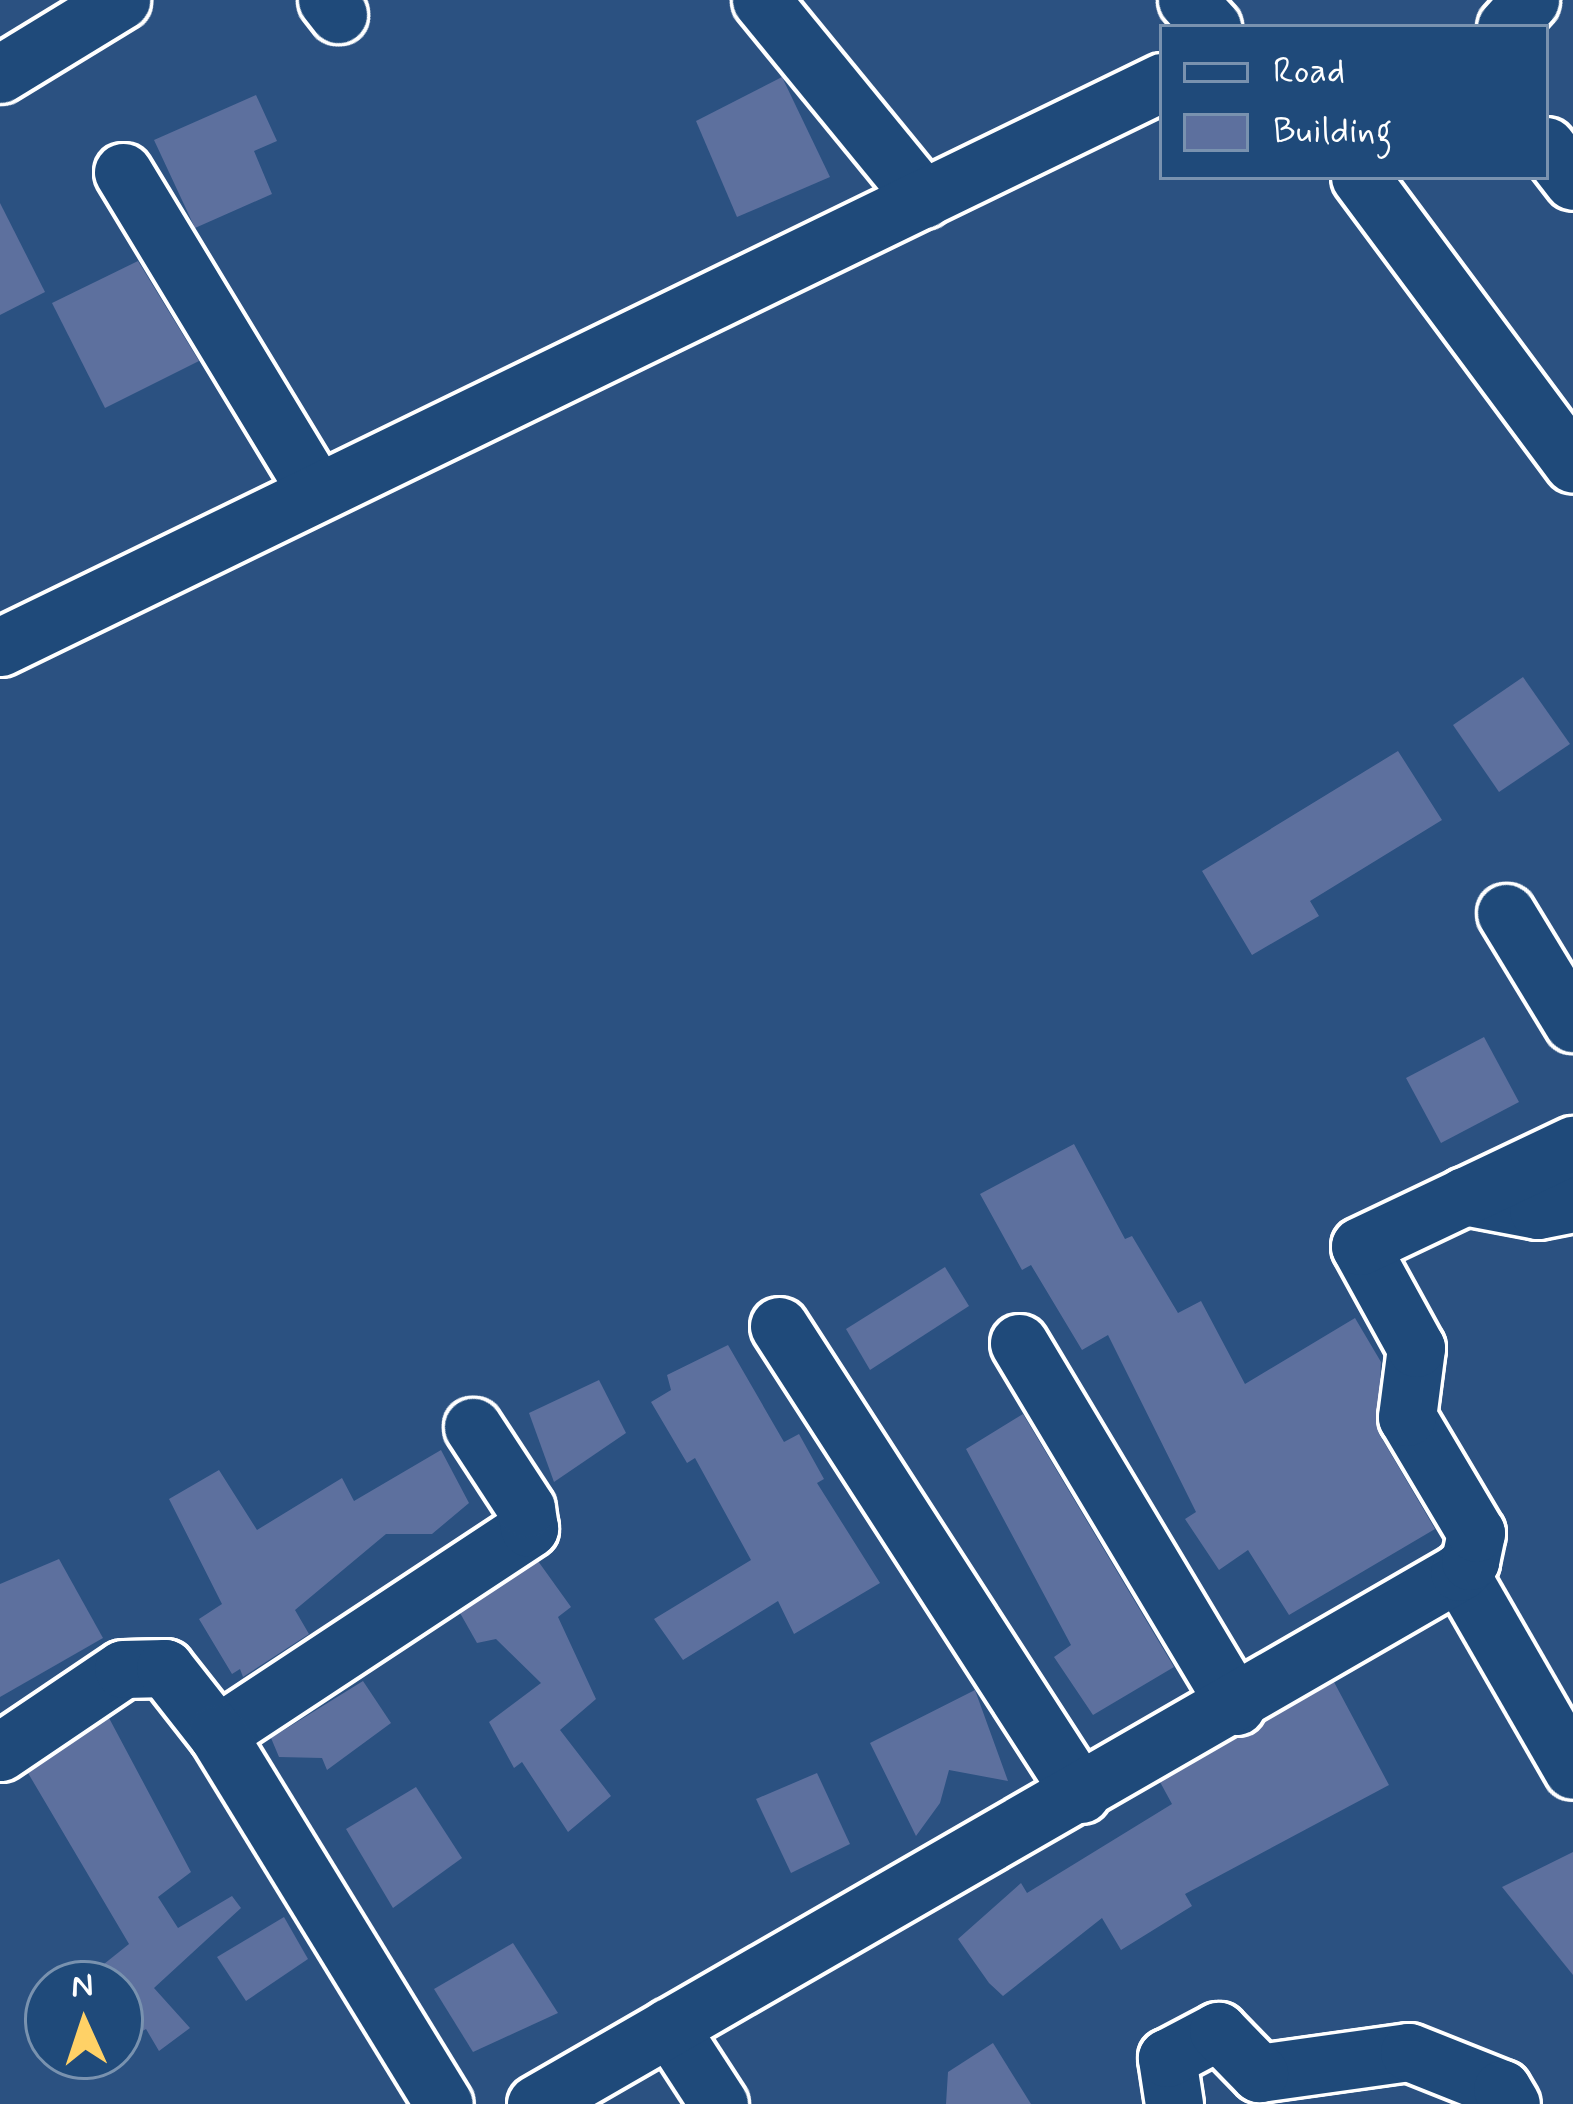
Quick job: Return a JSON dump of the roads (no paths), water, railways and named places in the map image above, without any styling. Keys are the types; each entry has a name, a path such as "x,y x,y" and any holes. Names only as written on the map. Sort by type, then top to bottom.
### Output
{"street":[{"path":"0,74 121,0"},
{"path":"760,0 924,199"},
{"path":"1187,0 1208,24"},
{"path":"1509,24 1530,0"},
{"path":"0,647 315,489 1159,83"},
{"path":"1549,150 1573,181"},
{"path":"123,172 315,489"},
{"path":"1362,180 1573,464"},
{"path":"1507,913 1573,1023"},
{"path":"536,2104 1236,1706 1459,1572 1470,1561 1476,1533 1406,1417 1416,1348 1360,1246 1573,1144"},
{"path":"1464,1196 1538,1210 1573,1203"},
{"path":"779,1326 1081,1794"},
{"path":"1018,1343 1236,1706"},
{"path":"217,1735 529,1528 526,1508 473,1427"},
{"path":"1459,1572 1573,1770"},
{"path":"0,1753 123,1669 148,1663 176,1680 217,1735 444,2104"},
{"path":"668,2027 719,2104"},
{"path":"1174,2104 1166,2058 1218,2031 1251,2088 1409,2052 1502,2089 1510,2104"}]}
